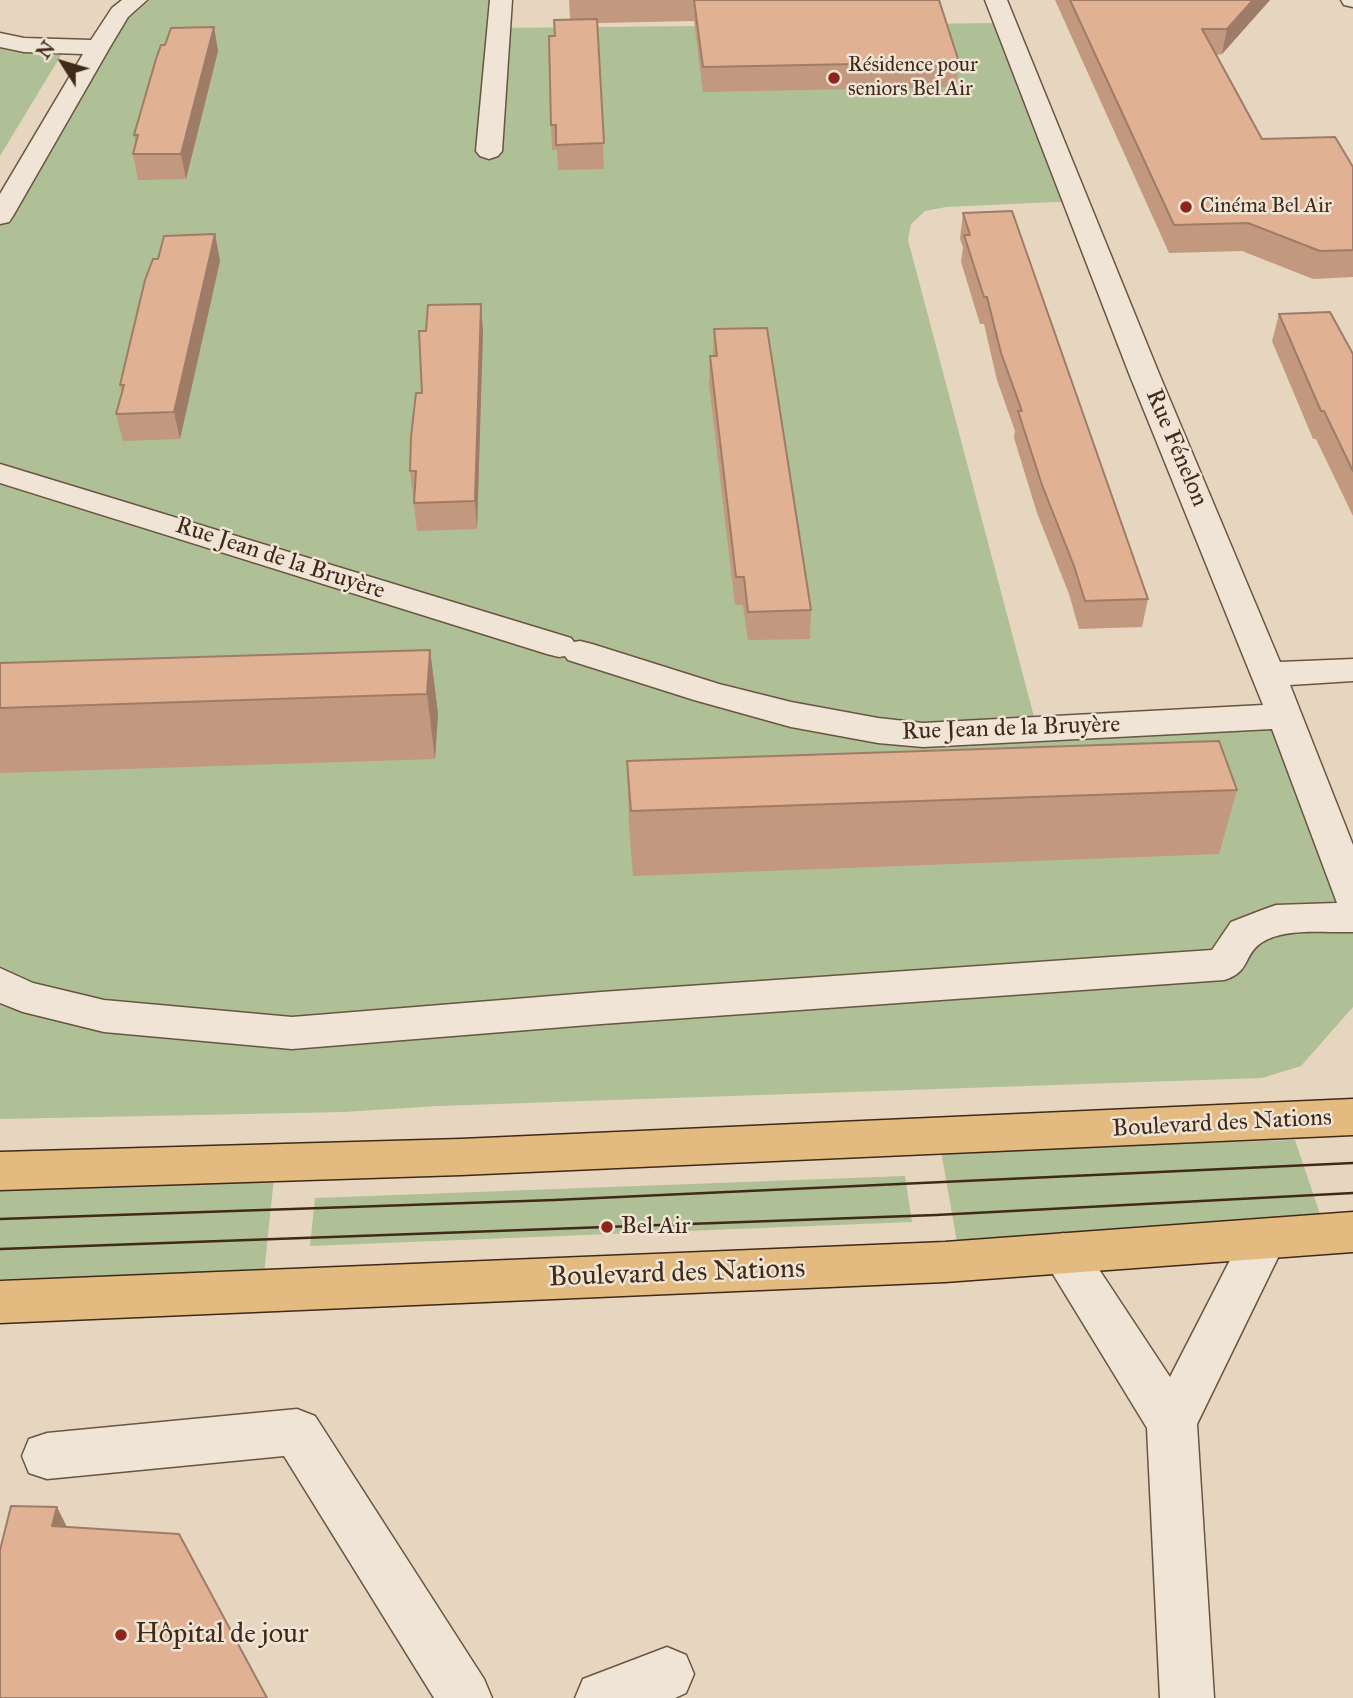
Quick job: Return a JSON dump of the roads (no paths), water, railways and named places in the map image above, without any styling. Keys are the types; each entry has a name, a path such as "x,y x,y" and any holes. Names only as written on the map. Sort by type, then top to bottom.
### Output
{"main road":[{"name":"Boulevard des Nations","path":"0,1171 475,1156 1353,1117"},
{"name":"Boulevard des Nations","path":"0,1302 843,1267 1353,1232"}],"street":[{"path":"0,216 98,47 120,13 136,0"},
{"path":"489,152 501,0"},
{"name":"Rue Fénelon","path":"996,0 1141,365 1268,674 1353,897"},
{"path":"0,40 24,45 98,47"},
{"name":"Rue Jean de la Bruyère","path":"0,473 740,704 836,726 923,735 1284,716"},
{"path":"1268,674 1353,670"},
{"path":"0,984 23,996 104,1016 292,1033 628,1006 1224,965 1245,933 1276,920 1353,917"},
{"path":"1172,1423 1264,1239"},
{"path":"1063,1253 1172,1423 1187,1698"},
{"path":"47,1456 297,1432 466,1698"},
{"path":"602,1698 667,1674"}],"tram line":[{"path":"0,1219 554,1200 1353,1163"},
{"path":"0,1249 936,1215 1353,1193"}],"place":[{"name":"Résidence pour seniors Bel Air","path":"834,78"},
{"name":"Cinéma Bel Air","path":"1186,207"},
{"name":"Bel Air","path":"607,1227"},
{"name":"Hôpital de jour","path":"121,1635"}]}
